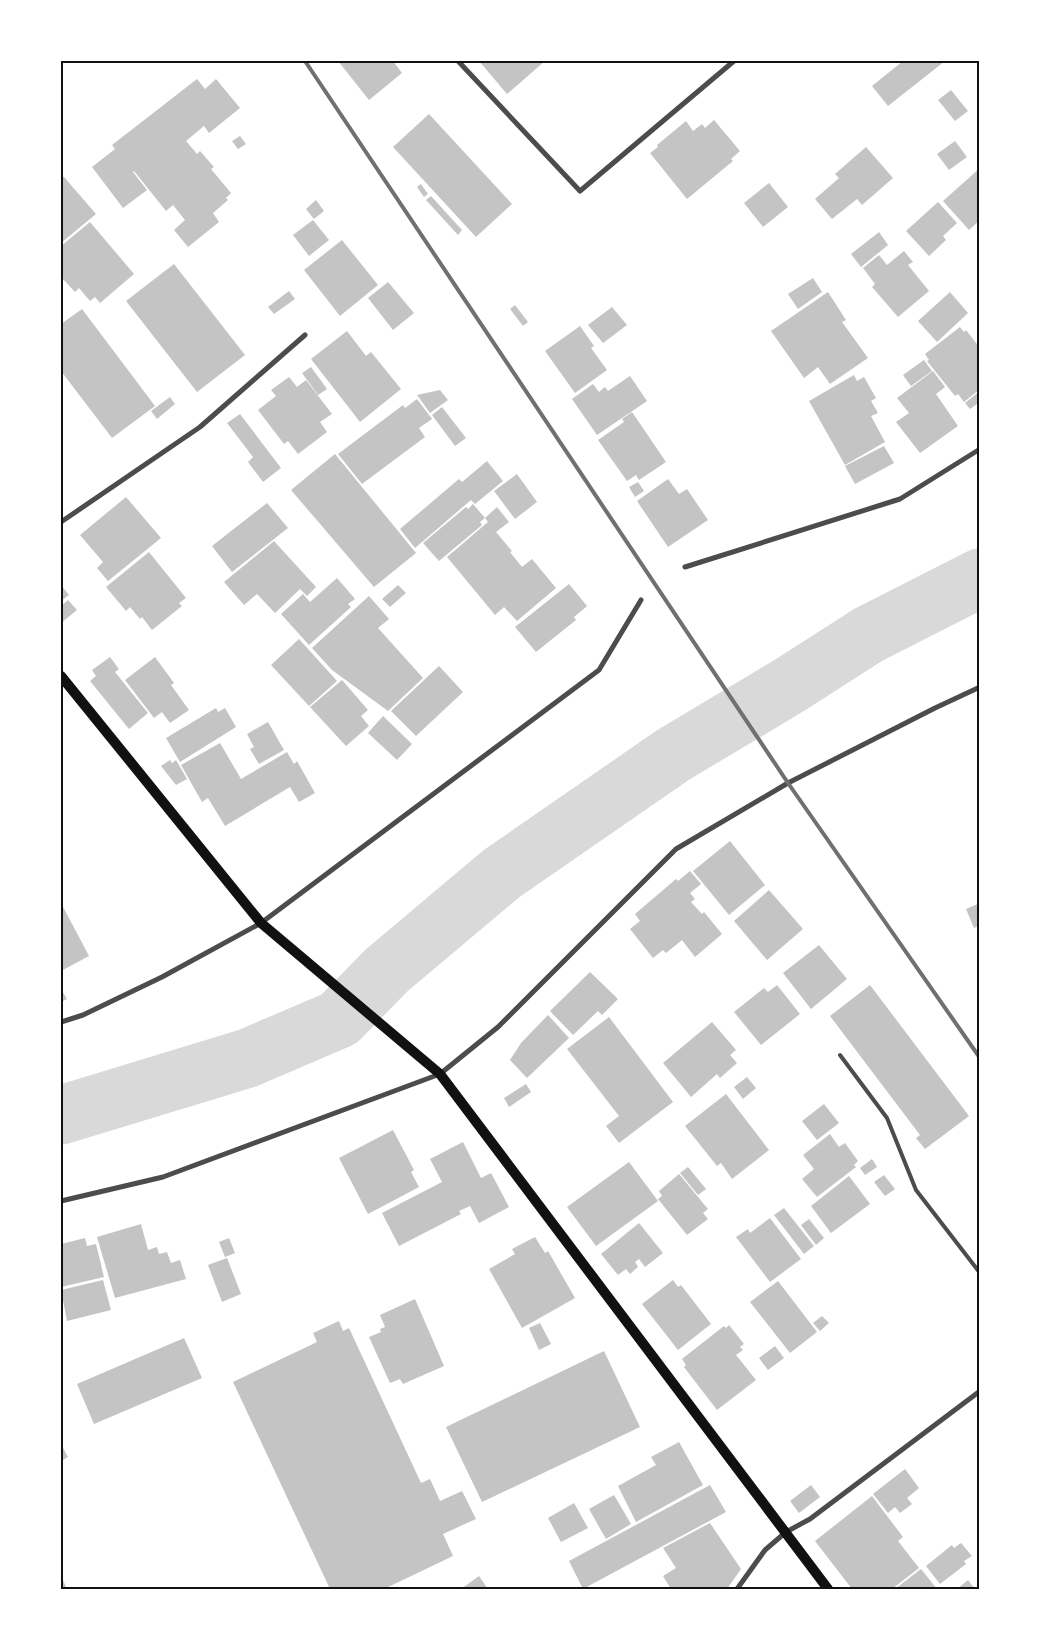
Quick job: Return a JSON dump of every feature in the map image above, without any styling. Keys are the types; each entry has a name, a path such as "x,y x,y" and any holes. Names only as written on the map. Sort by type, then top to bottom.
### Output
{"main road":[{"path":"61,676 261,923 440,1074 828,1589"}],"street":[{"path":"458,61 580,191 734,61"},
{"path":"61,522 200,427 305,334"},
{"path":"685,567 900,499 980,449"},
{"path":"61,1022 83,1015 162,977 261,923 599,670 641,600"},
{"path":"61,1202 163,1178 440,1074 498,1027 676,849 788,783 980,687"},
{"path":"737,1589 765,1550 786,1532 810,1519 980,1391"}],"lane":[{"path":"840,1055 888,1118 916,1190 980,1273"}],"building":[{"path":"338,61 393,61 402,73 369,100"},
{"path":"479,61 545,61 507,94"},
{"path":"903,61 945,61 888,106 872,86"},
{"path":"197,79 205,89 216,79 240,108 209,133 204,126 186,141 197,154 200,151 214,167 211,169 231,193 226,198 228,200 213,213 219,222 188,247 174,230 185,220 173,205 166,211 134,171 147,190 123,208 92,167 115,149 112,145"},
{"path":"951,90 968,111 955,121 938,100"},
{"path":"429,114 512,204 476,237 393,147"},
{"path":"714,120 740,151 731,159 733,161 687,199 650,153 686,121 693,131 702,124 705,128"},
{"path":"240,136 246,144 238,149 232,141"},
{"path":"955,141 967,157 949,170 937,154"},
{"path":"866,147 893,178 862,205 857,199 832,219 815,199 839,178 835,174"},
{"path":"980,168 980,220 969,230 943,201"},
{"path":"61,176 64,177 96,214 61,243"},
{"path":"769,183 788,207 763,227 744,203"},
{"path":"421,184 428,194 424,197 417,187"},
{"path":"431,196 462,230 458,235 426,200"},
{"path":"316,200 324,211 314,219 306,209"},
{"path":"938,202 957,223 943,236 946,240 929,256 906,231"},
{"path":"313,220 329,240 309,256 293,235"},
{"path":"90,222 134,274 100,303 95,297 90,301 79,288 75,292 61,277 61,246"},
{"path":"879,232 888,245 861,267 851,254"},
{"path":"342,240 378,285 340,316 304,270"},
{"path":"904,251 913,262 908,265 929,291 898,317 872,287 875,284 863,268 879,255 887,265"},
{"path":"174,264 245,355 197,392 126,301"},
{"path":"813,278 822,292 798,309 788,294"},
{"path":"388,282 414,313 393,330 368,298"},
{"path":"289,291 295,299 274,314 268,307"},
{"path":"828,292 846,320 842,322 868,358 830,384 818,367 804,378 771,331"},
{"path":"950,292 968,313 937,342 918,321"},
{"path":"515,305 528,322 523,326 510,309"},
{"path":"612,307 627,325 603,343 588,325"},
{"path":"82,309 155,406 112,438 61,371 61,324"},
{"path":"580,326 594,346 591,348 607,370 575,393 545,351"},
{"path":"960,327 964,332 966,330 980,348 980,389 964,402 958,394 955,396 927,361 929,360 925,354"},
{"path":"347,331 366,356 371,352 401,389 360,422 311,359"},
{"path":"924,360 932,371 911,386 903,375"},
{"path":"311,367 327,389 318,395 302,373"},
{"path":"933,371 945,387 936,394 958,426 920,453 896,422 909,413 897,398"},
{"path":"854,375 857,381 864,377 876,398 871,401 878,413 871,416 885,442 845,465 809,401"},
{"path":"630,376 647,401 597,435 572,399 593,384 599,392 605,387 608,391"},
{"path":"289,377 297,387 306,380 332,414 320,422 327,432 298,454 288,441 284,444 258,410 276,396 271,390"},
{"path":"440,390 448,400 430,413 417,395"},
{"path":"980,391 980,402 970,409 965,403"},
{"path":"170,397 175,404 157,419 151,411"},
{"path":"417,399 432,419 419,428 425,437 362,484 338,454 403,405 405,408"},
{"path":"442,407 466,438 455,446 432,415"},
{"path":"632,412 666,462 639,480 636,475 627,481 598,440 624,422 622,419"},
{"path":"240,414 281,468 263,482 248,462 253,457 227,423"},
{"path":"884,446 894,463 855,484 845,466"},
{"path":"335,454 416,553 374,587 291,490"},
{"path":"487,461 503,481 475,504 471,500 415,548 400,529 459,479 462,482"},
{"path":"517,474 537,502 515,519 494,491"},
{"path":"668,479 679,494 687,489 708,520 668,547 637,501"},
{"path":"638,482 644,491 635,497 629,487"},
{"path":"126,497 161,538 108,581 97,568 103,562 80,535"},
{"path":"267,503 288,528 232,572 212,546"},
{"path":"473,504 485,518 480,522 482,525 439,561 423,543 466,507 468,509"},
{"path":"497,507 509,522 496,532 512,551 510,552 522,567 532,559 556,588 517,621 504,607 495,615 447,557 488,522 485,518"},
{"path":"274,541 316,587 307,596 300,589 275,613 257,594 244,605 224,582"},
{"path":"149,552 186,598 179,603 182,606 152,630 142,617 140,619 130,607 126,611 106,587"},
{"path":"337,578 355,599 348,604 351,607 309,645 281,614 303,594 310,602"},
{"path":"569,584 587,606 574,617 576,620 536,652 515,627"},
{"path":"61,585 69,595 61,601"},
{"path":"398,585 406,593 390,607 382,599"},
{"path":"369,596 389,619 378,628 423,678 388,711 332,670 312,648"},
{"path":"68,600 77,610 61,623 61,606"},
{"path":"299,639 337,681 309,706 271,665"},
{"path":"110,657 119,669 115,672 148,713 129,729 90,681 96,676 92,670"},
{"path":"155,657 174,683 171,685 189,710 170,723 162,712 154,718 125,680"},
{"path":"439,666 463,692 416,736 391,711"},
{"path":"342,680 368,710 361,716 369,726 346,746 310,707"},
{"path":"216,708 218,712 225,708 236,727 180,762 166,738"},
{"path":"383,716 412,744 397,760 368,733"},
{"path":"268,722 284,750 259,764 250,749 254,747 247,734"},
{"path":"220,743 241,779 287,752 294,764 297,761 315,793 299,802 290,787 225,826 208,798 202,802 181,765"},
{"path":"170,760 172,763 176,760 187,779 176,785 161,766"},
{"path":"730,841 765,885 729,915 693,871"},
{"path":"690,871 701,884 690,893 695,899 691,902 702,914 704,912 722,934 695,957 682,940 666,953 663,950 653,958 630,929 640,921 635,914 676,879 678,881"},
{"path":"769,890 803,929 767,960 734,921"},
{"path":"61,903 89,956 61,971"},
{"path":"980,903 980,925 974,928 966,909"},
{"path":"819,945 847,979 811,1009 783,973"},
{"path":"590,972 618,999 602,1015 598,1011 573,1035 550,1011"},
{"path":"777,985 800,1014 761,1045 734,1012 764,988 768,992"},
{"path":"870,985 969,1116 925,1149 916,1138 920,1135 830,1016"},
{"path":"61,989 67,999 61,1002"},
{"path":"548,1015 569,1038 527,1078 510,1060 521,1043"},
{"path":"609,1017 673,1102 619,1143 606,1126 619,1116 567,1049"},
{"path":"712,1022 736,1050 730,1055 737,1063 720,1078 717,1074 691,1097 663,1063"},
{"path":"747,1077 756,1088 743,1099 734,1087"},
{"path":"526,1084 531,1092 509,1107 504,1098"},
{"path":"726,1094 769,1150 732,1179 721,1163 717,1166 685,1126"},
{"path":"824,1104 839,1123 817,1140 802,1121"},
{"path":"393,1130 414,1170 411,1172 419,1187 368,1214 339,1158"},
{"path":"830,1134 839,1147 845,1143 858,1161 854,1165 856,1167 817,1197 802,1179 814,1169 803,1155"},
{"path":"463,1142 481,1178 491,1173 509,1207 479,1223 470,1206 459,1211 461,1214 399,1246 382,1213 442,1182 430,1159"},
{"path":"872,1159 877,1167 865,1175 860,1168"},
{"path":"629,1162 658,1201 596,1246 567,1207"},
{"path":"688,1167 706,1189 698,1195 680,1173"},
{"path":"679,1174 708,1209 703,1213 708,1219 687,1235 658,1199 662,1196 659,1191"},
{"path":"884,1175 895,1189 885,1196 874,1182"},
{"path":"849,1176 870,1204 831,1233 811,1206"},
{"path":"784,1208 814,1246 804,1254 774,1215"},
{"path":"770,1218 801,1259 770,1282 736,1237 748,1229 750,1233"},
{"path":"809,1219 824,1238 816,1245 801,1225"},
{"path":"639,1223 663,1253 645,1267 639,1259 635,1262 638,1267 630,1274 626,1269 618,1275 601,1254"},
{"path":"141,1224 148,1250 157,1247 159,1254 167,1252 171,1263 180,1260 186,1279 115,1298 97,1237"},
{"path":"535,1237 545,1253 548,1251 575,1298 522,1328 489,1269 515,1254 512,1249"},
{"path":"85,1238 87,1246 96,1244 104,1277 61,1287 61,1244"},
{"path":"229,1238 235,1253 225,1257 219,1242"},
{"path":"227,1258 241,1294 222,1302 208,1265"},
{"path":"103,1280 111,1310 67,1321 61,1290"},
{"path":"673,1280 678,1287 681,1285 711,1324 678,1350 642,1304"},
{"path":"778,1281 817,1332 790,1353 750,1302"},
{"path":"415,1299 444,1366 403,1384 400,1379 390,1383 369,1337 381,1332 380,1329 385,1327 380,1315"},
{"path":"822,1316 829,1323 820,1331 813,1323"},
{"path":"339,1321 343,1331 349,1328 421,1483 430,1479 440,1501 462,1491 476,1519 443,1534 453,1556 384,1589 330,1589 233,1382 317,1342 313,1333"},
{"path":"540,1323 551,1344 539,1350 529,1328"},
{"path":"729,1325 744,1344 740,1347 743,1350 736,1355 756,1380 717,1410 684,1367 686,1365 682,1359 724,1326 726,1328"},
{"path":"184,1338 202,1378 94,1424 77,1384"},
{"path":"775,1346 784,1358 768,1370 759,1358"},
{"path":"604,1351 640,1427 482,1502 446,1427"},
{"path":"679,1442 703,1485 636,1522 618,1486 656,1465 651,1457"},
{"path":"61,1444 68,1457 61,1461"},
{"path":"905,1469 919,1488 907,1498 912,1504 900,1513 895,1507 888,1513 873,1494"},
{"path":"710,1485 726,1512 583,1589 569,1561"},
{"path":"811,1485 820,1497 799,1513 790,1501"},
{"path":"614,1495 631,1524 606,1539 589,1509"},
{"path":"872,1496 903,1537 898,1541 919,1568 892,1589 852,1589 815,1541"},
{"path":"574,1503 588,1528 561,1542 548,1518"},
{"path":"710,1523 741,1569 727,1589 671,1589 663,1576 676,1568 663,1548"},
{"path":"961,1543 972,1556 964,1561 966,1564 940,1584 926,1566 952,1545 954,1548"},
{"path":"921,1569 937,1589 895,1589"},
{"path":"61,1576 67,1589 61,1589"},
{"path":"479,1576 488,1589 461,1589"},
{"path":"968,1580 975,1589 957,1589"}],"waterway":[{"path":"61,1115 248,1058 339,1019 387,970 501,874 673,755 790,685 868,635 980,578"}],"railway":[{"path":"305,61 788,783 980,1058"}]}
